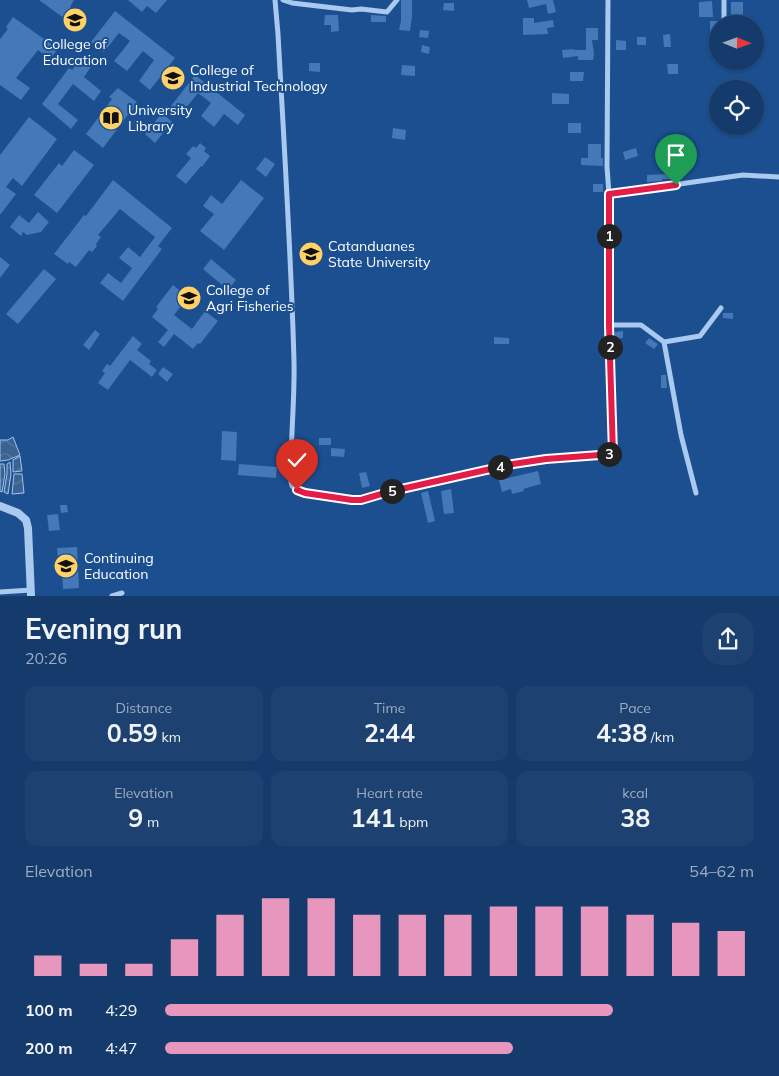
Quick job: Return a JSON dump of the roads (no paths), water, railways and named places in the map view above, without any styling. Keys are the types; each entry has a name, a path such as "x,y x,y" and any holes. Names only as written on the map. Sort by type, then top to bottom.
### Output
{"street":[{"path":"275,0 292,297 294,364 290,454 291,482 295,489 300,492 352,500 361,500 388,492 513,464 546,459 613,454 607,167 608,0"},
{"path":"283,0 292,3 387,12 397,0"},
{"path":"724,0 724,15"},
{"path":"609,194 743,175 779,177"},
{"path":"664,342 700,336 721,308"},
{"path":"609,325 641,325 664,342 680,435 696,493"},
{"path":"0,506 18,513 26,520 31,593 0,592"},
{"path":"112,596 122,593"}],"water":[{"path":"13,437 20,455 0,461 0,440 8,440"},
{"path":"20,456 22,471 13,472 13,460"},
{"path":"10,462 11,474 8,494 4,492 7,464"},
{"path":"0,464 4,464 5,474 2,492 0,491"},
{"path":"14,474 22,474 24,493 12,494"}],"place":[{"name":"College of Education","path":"75,20"},
{"name":"College of Industrial Technology","path":"173,78"},
{"name":"University Library","path":"111,118"},
{"name":"Catanduanes State University","path":"311,254"},
{"name":"College of Agri Fisheries","path":"189,298"},
{"name":"Continuing Education","path":"66,566"}]}
